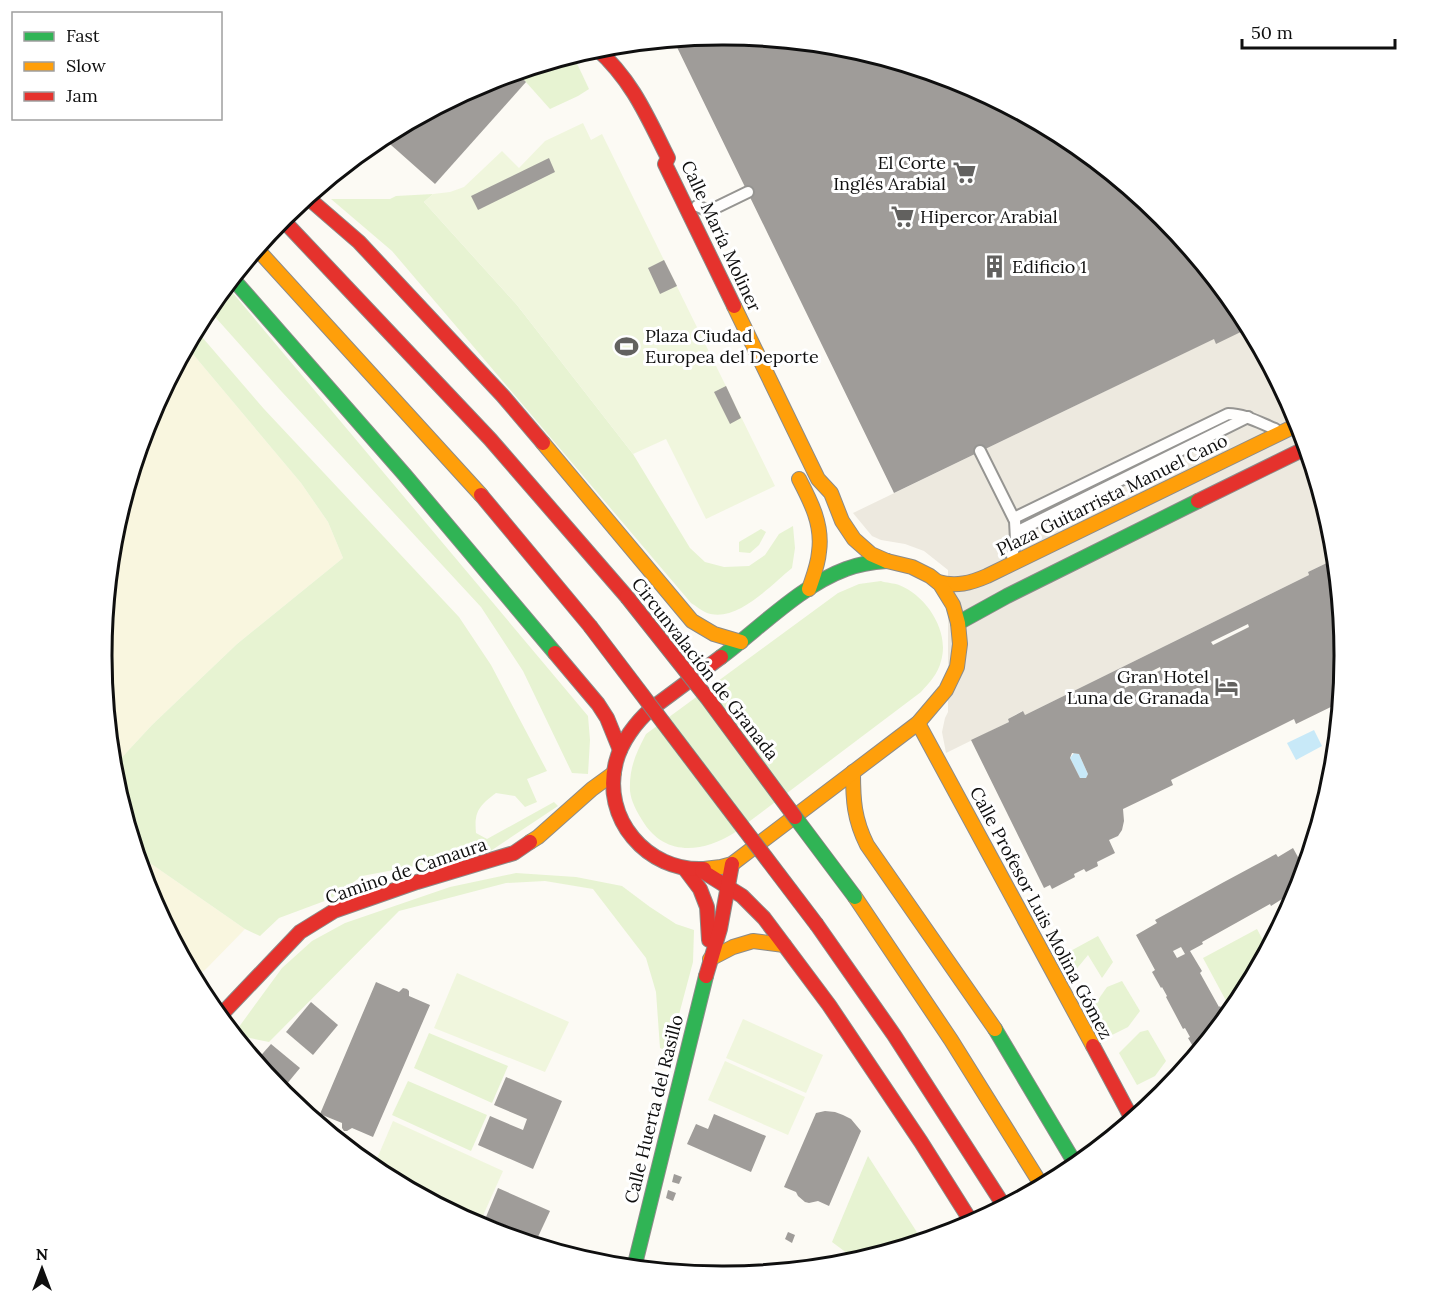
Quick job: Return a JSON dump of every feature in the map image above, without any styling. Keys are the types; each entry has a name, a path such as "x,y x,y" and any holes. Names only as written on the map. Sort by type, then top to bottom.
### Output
{"main road":[{"name":"Calle María Moliner","path":"607,57 611,60 668,158 665,164 818,479 831,493 845,527 857,544 887,561"},
{"path":"594,59 602,75"},
{"path":"314,203 359,242 502,396 692,621 714,634 741,642"},
{"name":"Circunvalación de Granada","path":"289,226 490,439 627,597 708,699 855,897 930,1007 1005,1123 1037,1178"},
{"path":"262,255 468,479 590,626 817,925 900,1044 1000,1199"},
{"path":"238,285 404,474 598,704 607,718 620,750"},
{"name":"Plaza Guitarrista Manuel Cano","path":"938,582 951,585 967,584 1289,428"},
{"path":"958,623 1298,452"},
{"path":"795,470 820,531 820,547 809,589"},
{"path":"702,871 732,864 918,723 946,690 957,667 960,644 953,605 938,582 916,568 887,561 847,567 809,589 644,715 620,750 614,772 614,798 621,821 638,845 656,858 702,871 728,886 742,896 764,918 829,1005 967,1215"},
{"name":"Calle Profesor Luis Molina Gómez","path":"918,723 1128,1112"},
{"name":"Camino de Camaura","path":"226,1010 300,932 334,911 417,882 514,853 538,837 614,772"},
{"path":"853,772 853,812 858,829 992,1025 1071,1157"},
{"name":"Calle Huerta del Rasillo","path":"636,1260 710,959 720,929 732,864"},
{"name":"Calle Huerta del Rasillo","path":"685,868 700,889 707,907 710,959"},
{"path":"710,959 733,947 753,941 784,945"}],"lane":[{"path":"668,158 675,160 706,222 824,469 831,493"},
{"path":"697,206 706,210 712,209 748,192"},
{"path":"706,222 712,209"},
{"path":"1014,518 1228,414 1248,417 1282,432"},
{"path":"1016,532 1248,417"},
{"path":"980,451 1014,518 1016,532 1008,566"},
{"path":"813,510 826,508 838,512"}],"shaded area":[{"path":"1238,327 1271,385 1301,459 1313,497 1326,563 1308,572 1309,575 1025,715 1022,711 1008,719 1009,722 946,753 942,732 948,712 948,570 924,551 872,536 853,513"},
{"path":"192,353 301,483 328,522 343,558 237,644 152,725 121,758 112,656 118,576 133,497 145,459 175,385"},
{"path":"149,862 245,929 201,972 175,926"}],"green space":[{"path":"577,63 589,89 550,109 523,79"},
{"name":"Plaza Ciudad Europea del Deporte","path":"583,123 591,140 602,134 775,486 706,519 666,439 633,454 517,305 424,202 433,194 464,187 502,151 519,168 545,141"},
{"path":"433,194 424,202 517,305 633,454 690,548 705,562 724,567 749,566 765,555 779,534 793,526 795,548 792,568 753,601 730,613 718,615 707,613 691,603 392,251 331,199 390,199 396,196"},
{"path":"233,293 588,716 590,740 588,774 572,773 523,671 481,607 215,317"},
{"path":"202,337 264,409 459,617 491,665 547,771 527,779 537,802 525,807 515,796 496,793 485,802 477,814 476,833 487,839 554,802 558,806 489,852 362,876 330,899 279,918 260,936 245,929 149,862 133,814 121,758 152,725 237,644 343,558 328,522 301,483 192,353"},
{"path":"761,529 766,532 759,545 750,553 739,552 739,542"},
{"path":"881,581 899,585 919,597 934,616 939,627 943,650 940,666 921,692 722,840 709,845 684,848 672,846 651,832 636,810 630,791 634,761 646,734 838,593 859,584"},
{"path":"516,873 576,877 622,886 676,924 694,930 693,962 669,1052 660,1048 656,992 646,958 593,889 545,881 506,883 399,911 269,1042 247,1038 239,1027 282,968 312,941 345,923 450,887"},
{"path":"1257,929 1263,941 1226,1001 1203,958"},
{"path":"1098,936 1113,962 1102,978 1088,955 1074,972 1065,954"},
{"path":"457,973 569,1022 545,1072 434,1028"},
{"path":"1122,981 1140,1011 1128,1027 1110,1036 1093,1007 1107,987"},
{"path":"743,1019 823,1055 806,1093 726,1058"},
{"path":"1148,1030 1166,1061 1155,1076 1137,1085 1119,1053 1140,1032"},
{"path":"429,1033 508,1066 492,1103 414,1068"},
{"path":"725,1061 805,1097 788,1135 708,1100"},
{"path":"408,1081 487,1115 471,1151 392,1115"},
{"path":"393,1121 503,1171 482,1217 418,1184 377,1158"},
{"path":"868,1156 918,1234 847,1253 832,1242"}],"water":[{"path":"1314,730 1322,746 1296,760 1287,743"},
{"path":"1074,753 1079,754 1088,774 1086,778 1080,778 1070,758"}],"building":[{"name":"Edificio 1","path":"763,46 842,57 919,77 993,108 1062,148 1126,197 1182,253 1241,332 1216,344 1214,339 894,493 677,47"},
{"path":"523,79 526,82 435,184 390,144 453,108"},
{"path":"549,158 555,172 478,210 471,196"},
{"path":"664,260 677,286 660,294 648,268"},
{"path":"726,386 741,418 730,424 714,392"},
{"path":"1326,563 1334,656 1331,707 1296,724 1294,719 1171,780 1173,785 1123,809 1122,830 1118,836 1109,840 1115,853 1097,862 1098,866 1086,872 1084,869 1074,874 1075,877 1052,889 1050,885 1044,888 971,740 1009,722 1008,719 1023,711 1025,715 1309,575 1308,572","holes":["1248,624 1249,627 1213,645 1211,642","1160,667 1161,670 1125,688 1124,685","1072,753 1079,754 1088,774 1086,778 1080,778 1070,758"]},
{"path":"1293,848 1299,858 1283,899 1202,942 1203,944 1190,951 1221,1008 1192,1045 1188,1038 1190,1037 1185,1028 1183,1029 1152,972 1155,970 1136,935 1157,923 1155,920 1276,854 1278,857","holes":["1181,947 1185,954 1177,958 1173,951"]},
{"path":"376,982 399,992 403,988 407,989 409,996 430,1005 373,1137 352,1128 344,1131 342,1123 320,1114"},
{"path":"311,1002 338,1025 313,1055 286,1032"},
{"path":"271,1044 300,1068 287,1083 261,1055"},
{"path":"506,1077 562,1101 533,1169 478,1145 490,1116 523,1130 527,1119 494,1105"},
{"path":"835,1112 851,1119 861,1131 829,1206 818,1201 805,1202 796,1192 784,1187 816,1113"},
{"path":"714,1114 766,1136 751,1172 687,1144 696,1124 708,1129"},
{"path":"674,1174 682,1177 679,1184 672,1182"},
{"path":"498,1188 550,1211 538,1237 486,1217"},
{"path":"668,1190 676,1193 673,1201 666,1198"},
{"path":"788,1232 795,1235 792,1243 785,1239"}],"traffic: fast":[{"path":"238,285 404,474 555,653"},
{"path":"958,623 1007,596 1198,501"},
{"path":"721,657 781,608 829,576 851,567 887,561"},
{"path":"795,817 855,897"},
{"path":"636,1260 706,976"},
{"path":"995,1029 1071,1157"}],"traffic: slow":[{"path":"262,255 481,495"},
{"path":"734,306 818,479 831,493 842,521 854,539 871,554 887,561"},
{"path":"938,582 963,584 987,576 1290,429"},
{"path":"543,443 692,621 714,634 741,642"},
{"path":"799,479 812,505 818,523 820,542 809,589"},
{"path":"704,869 732,864 918,723 946,690 957,667 960,644 953,605 940,584 930,576 912,567 887,561"},
{"path":"918,723 1093,1046"},
{"path":"853,772 855,809 859,827 867,845 995,1029"},
{"path":"530,842 614,773"},
{"path":"855,897 951,1040 1037,1178"},
{"path":"710,959 733,947 753,941 784,945"}],"traffic: jam":[{"path":"605,57 629,86 645,113 668,158 665,164 734,306"},
{"path":"314,203 359,242 503,396 543,443"},
{"path":"289,226 490,439 627,597"},
{"path":"1198,501 1298,452"},
{"path":"481,495 590,626"},
{"path":"627,597 708,699 795,817"},
{"path":"590,626 817,925"},
{"path":"555,653 598,704 607,718 620,750"},
{"path":"704,869 683,868 664,861 647,851 633,838 622,821 615,803 613,783 621,747 640,720 651,709 721,657"},
{"path":"226,1010 300,932 334,911 417,882 514,853 530,842"},
{"path":"706,976 720,929 732,864"},
{"path":"685,869 700,889 707,907 709,940"},
{"path":"702,871 742,896 764,918 829,1005 967,1215"},
{"path":"817,925 894,1035 1000,1199"},
{"path":"1093,1046 1128,1112"}],"place":[{"name":"El Corte Inglés Arabial","path":"964,173"},
{"name":"Hipercor Arabial","path":"902,217"},
{"name":"Edificio 1","path":"994,267"},
{"name":"Plaza Ciudad Europea del Deporte","path":"627,346"},
{"name":"Gran Hotel Luna de Granada","path":"1227,687"}]}
